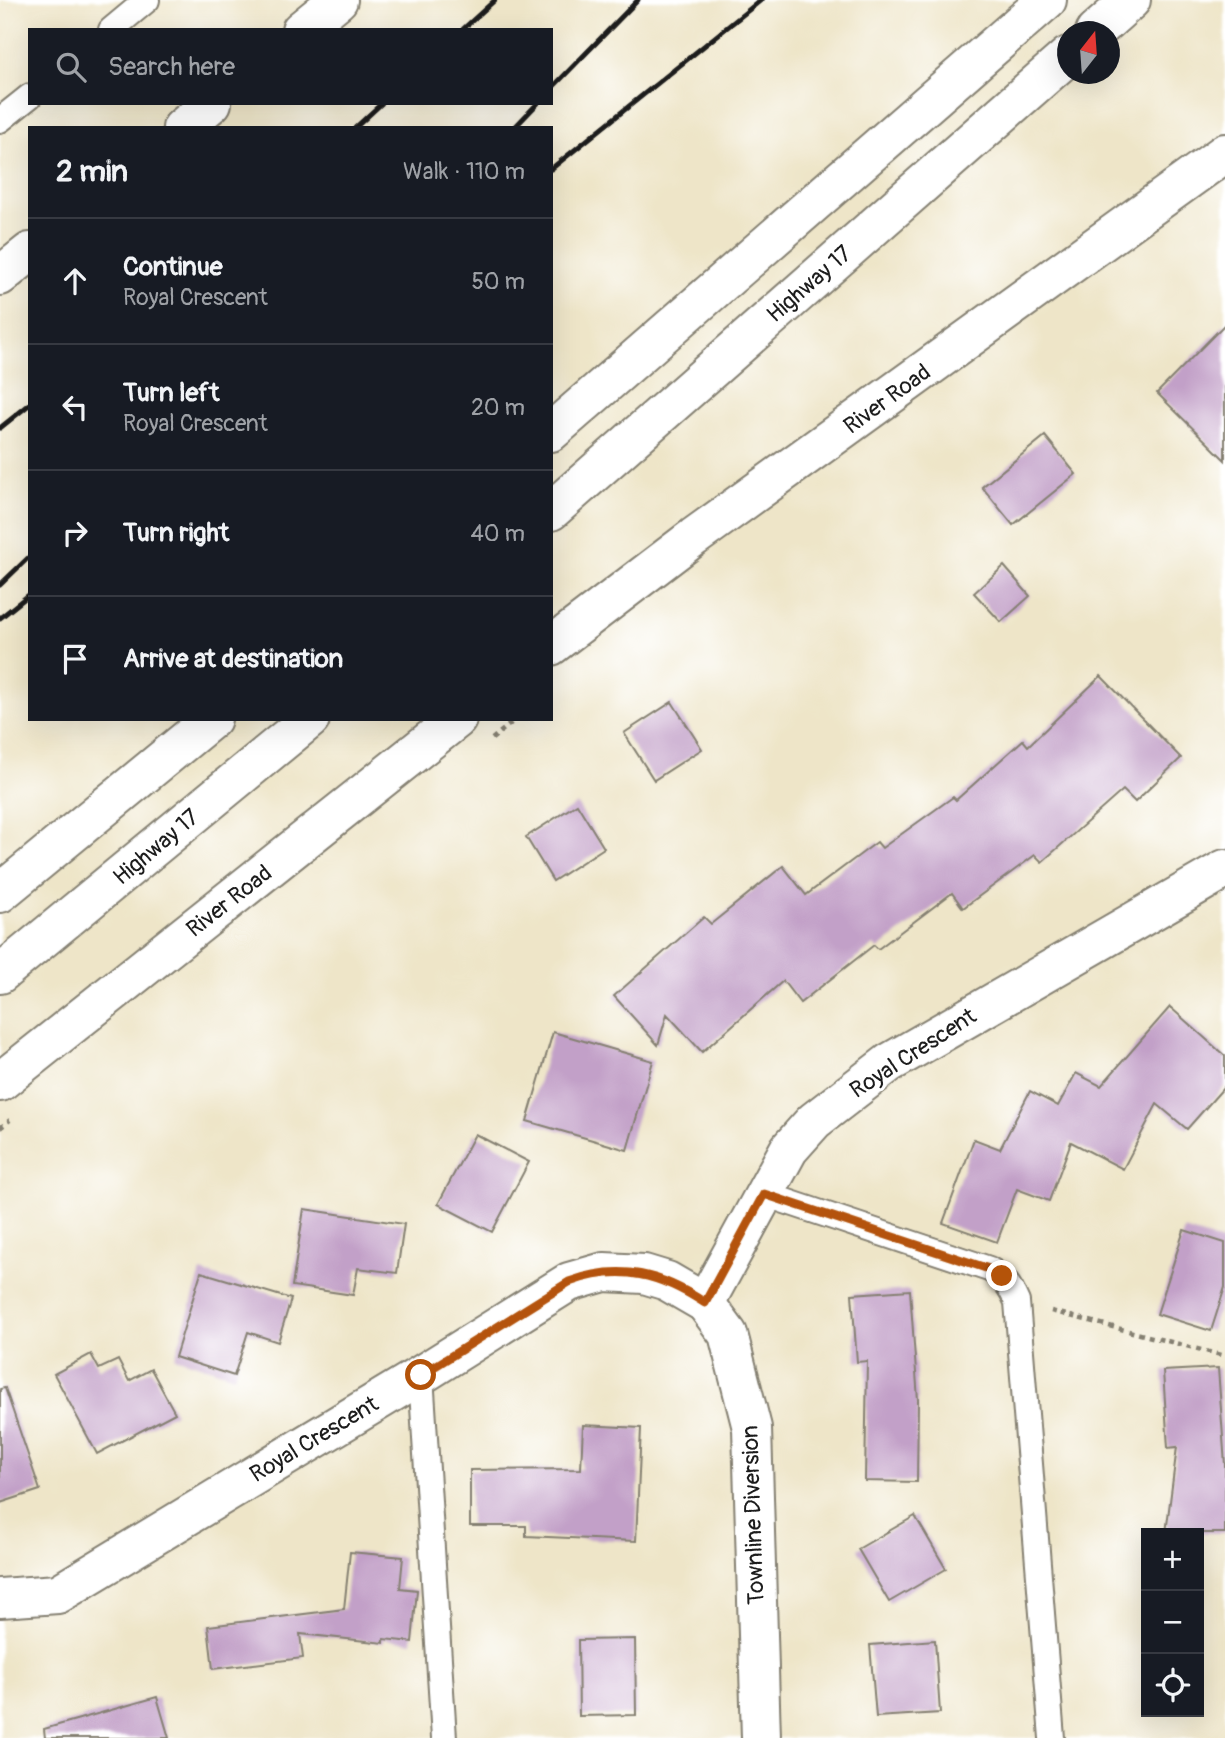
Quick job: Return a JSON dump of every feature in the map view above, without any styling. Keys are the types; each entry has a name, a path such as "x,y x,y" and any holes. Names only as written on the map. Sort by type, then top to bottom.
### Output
{"main road":[{"path":"303,28 338,0"},
{"path":"553,430 1047,0"},
{"path":"1107,21 1131,0"},
{"name":"Highway 17","path":"553,509 1057,66"},
{"path":"184,126 210,105"},
{"name":"River Road","path":"553,644 694,537 1225,153"},
{"path":"0,276 28,254"},
{"path":"0,893 210,721"},
{"name":"Highway 17","path":"0,974 308,721"},
{"name":"River Road","path":"0,1082 454,721"},
{"name":"Royal Crescent","path":"0,1598 58,1594 421,1375 569,1282 604,1272 644,1274 667,1281 705,1303 789,1149 814,1121 889,1063 1225,869"},
{"name":"Townline Diversion","path":"705,1303 728,1334 752,1429 761,1738"}],"lane":[{"path":"113,28 147,0"},
{"path":"0,120 28,98"},
{"path":"764,1194 989,1269 1002,1276 1010,1286 1017,1302 1052,1738"},
{"path":"421,1375 444,1738"}],"path":[{"path":"1050,1311 1225,1356"}],"building":[{"path":"1225,324 1225,460 1157,393"},
{"path":"1045,436 1076,474 1013,525 982,487"},
{"path":"1004,566 1030,596 1001,622 974,593"},
{"path":"1101,676 1181,758 1135,802 1123,790 1042,862 1035,855 963,908 952,893 878,949 874,945 800,1003 783,981 702,1052 667,1014 658,1045 614,996 704,917 711,924 783,866 806,895 877,842 882,848 953,797 956,800 1023,740 1028,746"},
{"path":"672,702 702,749 654,780 624,733"},
{"path":"577,804 604,848 553,881 526,837"},
{"path":"1170,1007 1225,1056 1225,1086 1187,1129 1157,1104 1123,1169 1071,1142 1049,1201 1017,1189 997,1242 943,1223 974,1139 1000,1149 1030,1091 1058,1106 1076,1073 1101,1086"},
{"path":"553,1032 653,1061 627,1150 527,1121"},
{"path":"475,1134 529,1162 492,1232 438,1204"},
{"path":"304,1209 404,1224 397,1273 358,1268 353,1295 292,1286"},
{"path":"1184,1230 1225,1243 1225,1287 1211,1331 1157,1314"},
{"path":"201,1272 291,1299 278,1342 248,1332 234,1376 175,1357"},
{"path":"910,1290 918,1400 917,1482 865,1481 867,1361 857,1362 852,1294"},
{"path":"91,1354 99,1369 118,1360 129,1381 151,1369 175,1413 97,1454 54,1374"},
{"path":"1218,1368 1225,1465 1225,1533 1204,1533 1204,1528 1167,1528 1177,1447 1168,1448 1163,1371"},
{"path":"5,1388 40,1490 0,1503 0,1389"},
{"path":"583,1425 641,1428 636,1541 526,1536 526,1526 470,1526 470,1470 581,1469"},
{"path":"915,1516 946,1569 889,1602 858,1549"},
{"path":"350,1552 403,1557 400,1588 417,1590 412,1642 384,1639 384,1643 300,1634 303,1658 213,1669 208,1626 344,1609"},
{"path":"635,1639 636,1715 579,1716 578,1640"},
{"path":"935,1640 940,1713 876,1717 870,1645"},
{"path":"157,1697 169,1738 45,1738 44,1729"}],"railway":[{"path":"464,28 495,0"},
{"path":"553,87 638,0"},
{"path":"553,167 761,0"},
{"path":"357,126 380,105"},
{"path":"516,126 536,105"},
{"path":"0,428 28,406"},
{"path":"0,585 28,558"},
{"path":"0,618 28,596"}],"route":[{"path":"421,1375 569,1282 587,1275 604,1272 644,1274 667,1281 705,1303 764,1194 989,1269 1002,1276"}]}
